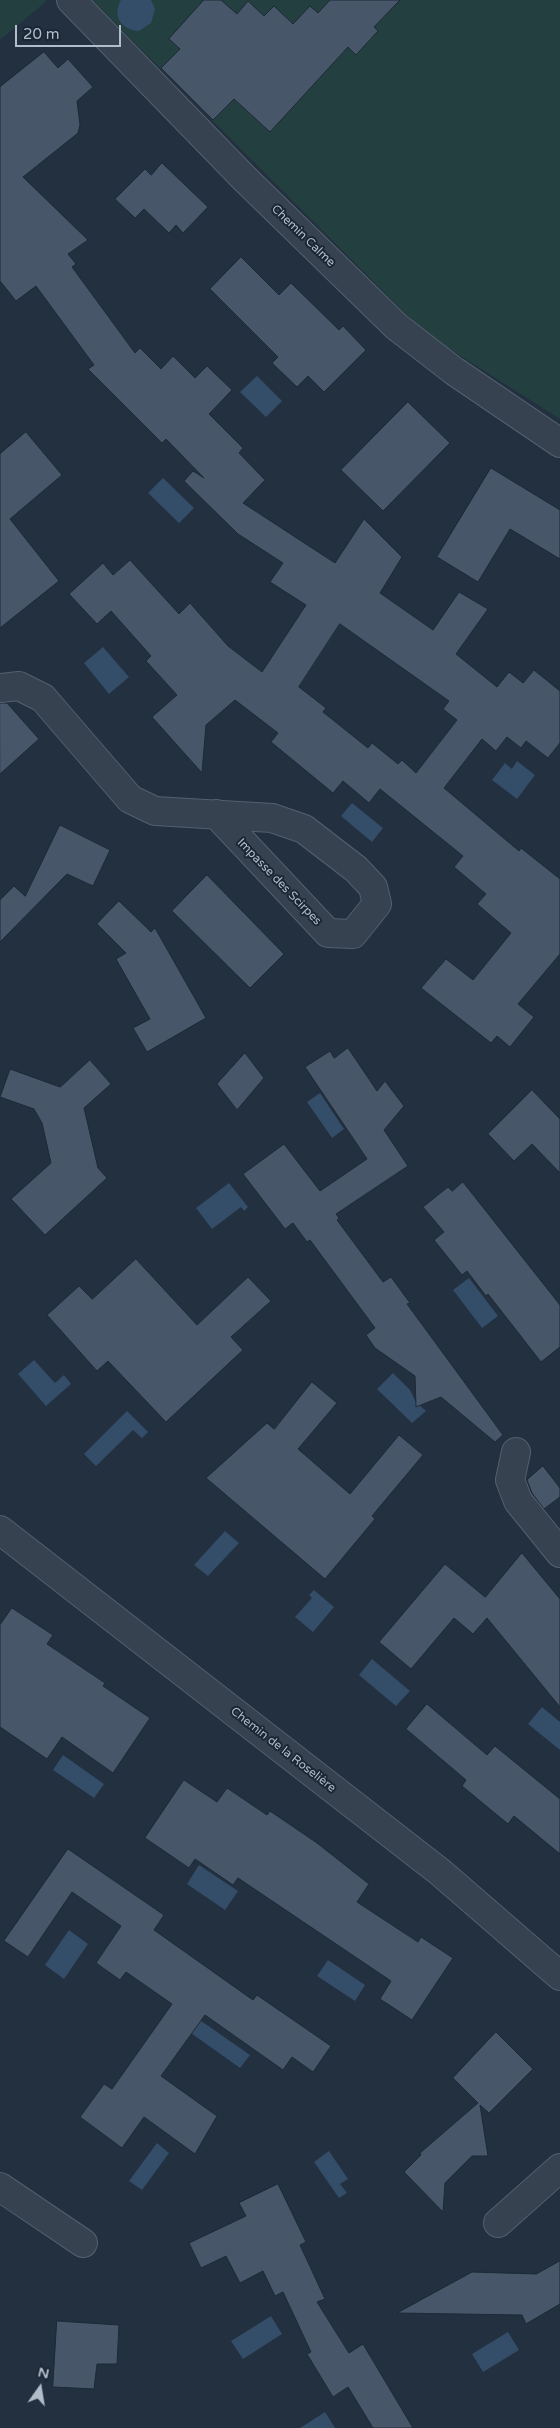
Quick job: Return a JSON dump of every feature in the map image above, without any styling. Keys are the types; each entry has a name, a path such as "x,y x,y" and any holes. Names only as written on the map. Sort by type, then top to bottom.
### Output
{"street":[{"name":"Chemin Calme","path":"71,0 244,178 397,327 454,371 560,443"},
{"name":"Impasse des Scirpes","path":"0,688 19,686 43,698 130,799 155,811 216,814 272,818 304,829 356,869 373,887 377,904 353,934 328,933 234,836 216,814"},
{"path":"516,1452 510,1480 518,1502 560,1553"},
{"name":"Chemin de la Roselière","path":"0,1530 440,1872 560,1976"},
{"path":"498,2223 560,2168"},
{"path":"0,2187 83,2243"}],"green space":[{"path":"0,0 45,0 47,1 0,40"},
{"path":"92,0 560,0 560,419 426,334"}],"water":[{"path":"121,0 151,0 155,9 151,23 139,31 123,25 117,11"},
{"path":"257,376 282,401 266,417 240,392"},
{"path":"163,478 194,508 179,523 148,493"},
{"path":"103,647 129,677 109,694 84,663"},
{"path":"517,761 535,775 517,799 492,780 505,763 512,769"},
{"path":"352,803 383,828 372,842 341,816"},
{"path":"320,1093 344,1129 332,1138 307,1102"},
{"path":"229,1183 248,1207 244,1211 241,1207 212,1229 196,1208"},
{"path":"469,1278 498,1316 482,1328 453,1290"},
{"path":"34,1360 55,1383 64,1375 71,1384 46,1406 18,1374"},
{"path":"393,1373 410,1390 416,1402 426,1411 412,1423 377,1389"},
{"path":"127,1411 148,1432 142,1438 133,1430 96,1466 84,1454"},
{"path":"225,1531 239,1543 208,1576 194,1565"},
{"path":"314,1590 334,1607 313,1632 295,1617 312,1598 309,1595"},
{"path":"372,1659 410,1691 396,1706 359,1675"},
{"path":"542,1707 560,1722 560,1750 528,1724"},
{"path":"63,1755 104,1784 94,1798 53,1770"},
{"path":"199,1865 238,1891 225,1910 187,1884"},
{"path":"69,1930 88,1944 64,1979 45,1965"},
{"path":"328,1960 365,1985 355,2001 317,1976"},
{"path":"197,2018 250,2055 240,2068 188,2031"},
{"path":"157,2143 169,2153 142,2190 129,2181"},
{"path":"329,2151 348,2179 340,2184 347,2193 339,2198 314,2162"},
{"path":"271,2316 282,2334 243,2359 231,2341"},
{"path":"508,2332 519,2350 483,2372 472,2354"},
{"path":"325,2412 335,2428 300,2428"}],"building":[{"path":"204,0 221,0 237,14 248,1 264,16 274,6 293,24 310,6 318,13 330,0 400,0 374,27 378,31 356,55 348,47 270,132 234,99 213,120 161,68 180,49 169,39"},
{"path":"44,52 58,68 68,59 93,87 77,101 80,125 78,133 23,177 88,240 68,254 76,264 72,267 135,353 140,348 161,369 173,356 195,378 207,366 232,390 209,414 243,448 239,453 265,480 243,503 335,563 364,519 402,557 380,593 433,630 459,592 488,609 456,654 497,687 509,672 523,683 534,670 560,691 560,743 548,758 526,741 521,748 507,737 496,751 482,739 444,788 519,851 521,848 560,879 560,954 518,1004 534,1017 510,1047 497,1036 491,1043 421,988 446,959 473,980 511,933 477,904 486,894 454,867 463,856 380,789 369,803 343,781 333,793 271,742 278,733 235,700 206,725 202,773 152,717 177,695 146,661 151,656 111,611 97,624 69,594 103,563 113,575 130,560 179,614 190,603 228,646 262,672 306,605 270,582 283,563 238,534 184,481 193,471 204,478 166,439 162,443 88,369 94,365 36,286 16,301 0,281 0,87","holes":["340,624 449,701 443,709 457,720 416,773 402,760 398,764 372,743 368,748 323,712 326,708 299,687"]},
{"path":"162,163 208,207 183,233 176,225 169,233 144,209 135,218 115,199 145,169 151,175"},
{"path":"241,257 279,295 291,283 339,330 343,326 366,350 324,392 308,376 297,387 272,363 278,357 210,289"},
{"path":"408,402 450,443 383,511 341,470"},
{"path":"26,432 62,475 10,519 59,581 0,628 0,454"},
{"path":"491,468 560,510 560,559 510,529 478,582 437,557"},
{"path":"0,703 7,703 39,739 0,774"},
{"path":"60,825 110,850 93,886 67,874 0,942 0,900 14,886 25,896"},
{"path":"207,875 284,954 250,988 172,911"},
{"path":"119,901 151,932 155,928 206,1018 147,1052 133,1028 150,1019 116,959 126,953 97,924"},
{"path":"348,1048 377,1091 385,1081 404,1106 384,1130 408,1166 336,1214 339,1218 337,1220 383,1282 391,1277 410,1303 407,1304 503,1435 495,1442 441,1397 416,1407 415,1376 375,1348 366,1335 375,1328 310,1240 307,1242 293,1223 285,1229 243,1174 284,1144 320,1191 367,1159 305,1067 330,1051 334,1058"},
{"path":"245,1053 264,1078 237,1110 217,1084"},
{"path":"90,1060 111,1084 84,1108 98,1168 107,1178 45,1235 11,1199 51,1163 42,1123 34,1109 0,1097 10,1069 60,1087"},
{"path":"532,1090 560,1119 560,1173 532,1144 514,1161 488,1134"},
{"path":"463,1182 560,1305 560,1347 541,1362 488,1294 486,1296 467,1271 462,1275 434,1240 444,1232 423,1207 448,1187 452,1191"},
{"path":"136,1259 197,1325 248,1277 271,1301 231,1337 243,1350 166,1422 108,1361 97,1371 47,1315 79,1286 92,1299"},
{"path":"312,1382 337,1403 298,1449 350,1494 399,1435 423,1455 372,1516 375,1519 325,1579 206,1478 267,1423 274,1429"},
{"path":"543,1466 560,1488 560,1497 544,1509 532,1493 527,1480"},
{"path":"522,1553 560,1599 560,1707 487,1618 473,1634 454,1618 411,1669 379,1642 445,1564 485,1597"},
{"path":"12,1608 53,1635 47,1644 105,1683 103,1686 150,1718 113,1773 62,1737 47,1759 0,1727 0,1625"},
{"path":"427,1704 487,1755 495,1746 560,1799 560,1854 514,1816 508,1824 462,1786 466,1780 406,1729"},
{"path":"184,1780 217,1802 227,1788 267,1815 270,1811 317,1843 369,1884 357,1902 418,1942 421,1937 453,1958 412,2020 380,1999 391,1981 238,1878 233,1885 195,1859 189,1868 145,1838"},
{"path":"68,1849 164,1915 154,1930 253,2000 257,1995 331,2046 313,2072 292,2057 283,2070 205,2015 161,2076 217,2116 195,2154 144,2117 122,2148 80,2117 104,2084 112,2089 172,2004 126,1972 120,1980 96,1963 121,1926 72,1892 28,1957 4,1941"},
{"path":"496,2032 533,2069 489,2113 480,2105 488,2156 472,2156 445,2183 443,2212 404,2172 421,2155 420,2153 478,2103 453,2078"},
{"path":"278,2184 306,2242 300,2245 325,2299 317,2302 349,2353 363,2344 413,2428 373,2428 348,2387 333,2397 307,2354 311,2352 283,2292 275,2296 263,2271 240,2283 226,2256 201,2268 189,2243 246,2216 239,2203"},
{"path":"560,2261 560,2304 526,2324 522,2315 397,2313 472,2272 536,2274"},
{"path":"57,2321 119,2325 117,2364 97,2364 94,2389 53,2387"}]}
